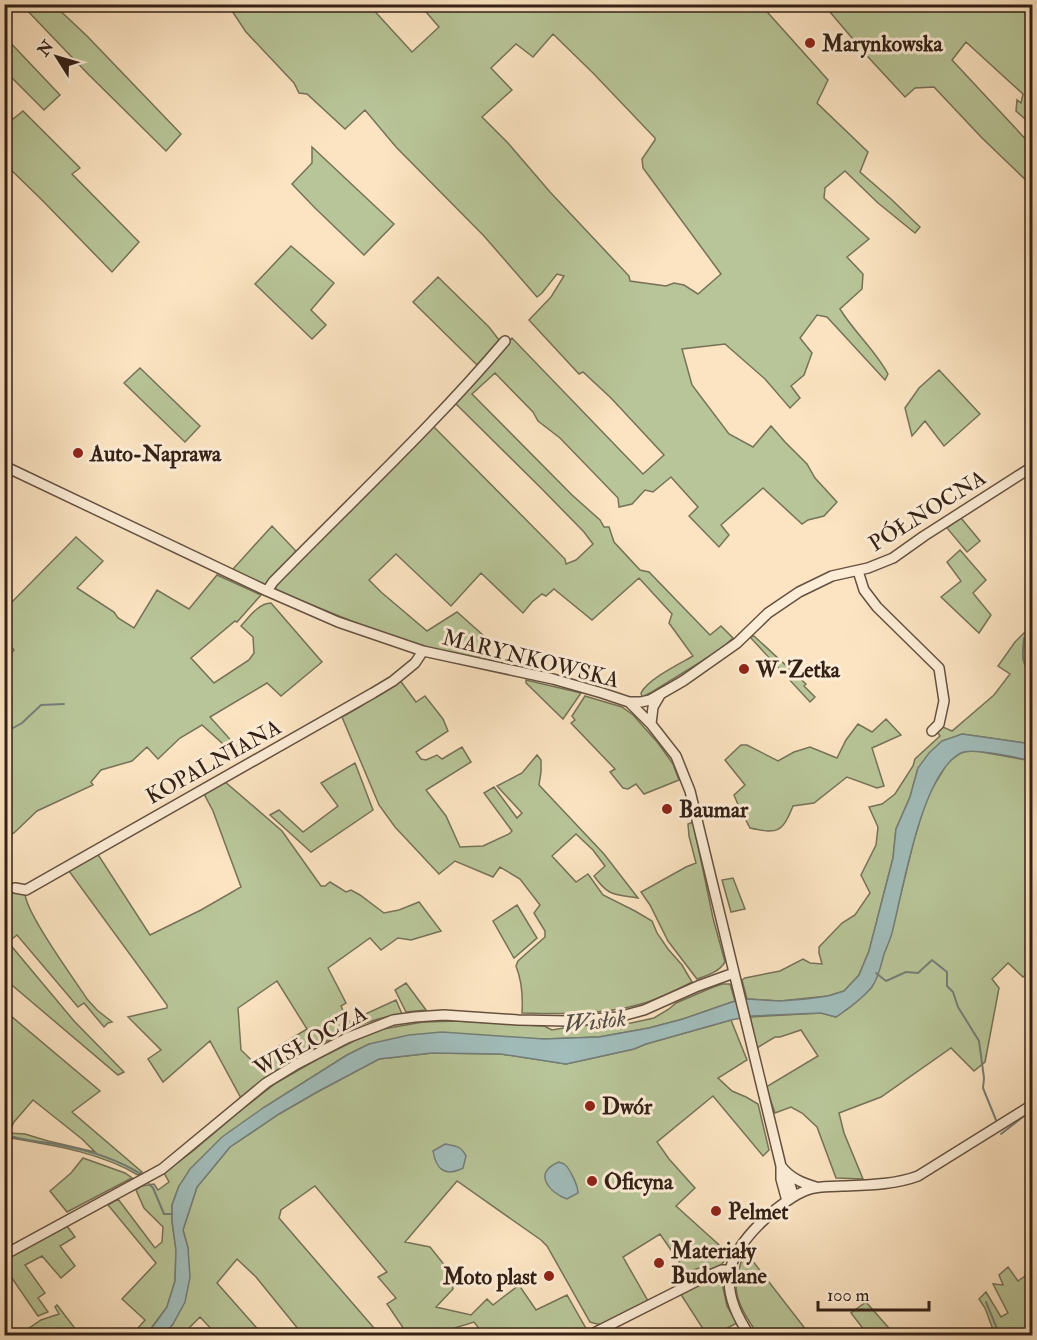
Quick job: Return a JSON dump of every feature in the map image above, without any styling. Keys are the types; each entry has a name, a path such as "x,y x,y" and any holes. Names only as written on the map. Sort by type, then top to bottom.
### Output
{"street":[{"path":"267,591 273,582 416,438 505,341"},
{"name":"MARYNKOWSKA","path":"4,466 267,591 338,622 423,651 553,679 629,702 651,724 676,756 690,791 749,1039 783,1169 781,1179 789,1199"},
{"name":"PÓŁNOCNA","path":"629,702 651,700 660,695 709,663 737,642 768,612 799,592 832,576 870,568 893,558 1032,467"},
{"path":"858,571 864,590 877,607 939,668 944,701 939,724 932,731"},
{"name":"KOPALNIANA","path":"15,888 26,891 336,715 393,681 415,663 423,651"},
{"path":"651,724 653,707 660,695"},
{"name":"WISŁOCZA","path":"4,1255 162,1169 266,1083 346,1038 393,1020 444,1015 568,1021 618,1017 644,1010 734,973"},
{"path":"750,1335 737,1314 730,1293 730,1270 745,1240 768,1215 789,1199 816,1187 860,1186 904,1181 927,1171 1032,1106"},
{"path":"783,1169 804,1184 816,1187"},
{"path":"588,1335 699,1280 722,1270 730,1270"}],"green space":[{"path":"22,5 54,5 87,36 181,134 166,151 87,73"},
{"path":"228,5 369,5 412,52 439,27 420,5 761,5 828,80 817,103 868,152 860,172 920,227 915,233 878,203 845,171 825,188 824,198 869,239 847,257 863,274 862,289 840,309 883,365 888,374 885,380 827,317 817,315 800,338 812,353 804,375 791,386 800,398 790,408 765,379 725,344 682,349 692,385 729,434 753,447 771,426 807,464 815,478 837,502 824,516 802,524 763,488 721,525 729,535 719,547 689,516 698,507 671,477 653,492 645,490 632,504 619,507 618,498 560,438 538,421 533,412 495,373 472,394 572,495 600,520 604,527 609,527 614,542 640,570 649,572 710,635 721,626 733,638 720,650 642,697 641,693 650,682 693,656 669,623 672,614 639,578 592,620 554,589 546,596 542,594 523,613 481,573 451,606 396,554 369,580 427,631 457,612 492,643 478,659 386,635 277,591 275,586 432,425 565,559 566,564 576,560 593,544 540,487 454,402 512,338 643,474 664,455 611,398 583,372 579,374 529,320 551,297 564,276 557,274 537,297 484,236 396,147 365,110 345,129 307,94 299,93 294,83 246,32","holes":["553,34 655,138 642,159 643,168 721,274 698,294 684,285 674,283 666,286 630,281 629,276 482,117 512,90 491,68 516,44 533,57"]},
{"path":"824,5 1032,5 1032,125 1016,111 1017,100 1021,103 1023,94 966,42 952,60 1032,146 1032,186 934,87 915,88 905,97"},
{"path":"4,36 60,95 44,110 5,71"},
{"path":"4,111 13,119 23,111 80,168 72,174 139,242 112,272 5,164"},
{"path":"312,147 394,224 364,255 292,184 312,163"},
{"path":"291,246 334,283 311,310 326,325 312,339 255,284"},
{"path":"438,277 489,327 499,340 477,365 413,302"},
{"path":"140,368 200,426 185,442 124,383"},
{"path":"939,370 980,414 944,446 925,421 912,436 905,408 919,388"},
{"path":"961,518 980,541 967,552 947,528"},
{"path":"272,526 295,550 296,555 266,585 262,585 233,569"},
{"path":"76,537 103,561 77,588 134,628 157,590 189,609 217,575 261,595 237,622 235,621 191,658 214,683 249,660 254,653 253,637 241,626 254,611 262,605 271,603 322,662 281,696 267,683 210,717 236,746 232,752 202,725 180,738 158,759 147,747 132,761 101,770 91,782 93,785 37,811 5,839 5,660 14,650 5,640 5,609"},
{"path":"960,550 986,580 973,593 991,615 979,633 941,597 961,581 947,562"},
{"path":"1032,625 1032,744 962,734 918,768 910,797 896,829 893,858 869,951 859,975 844,991 828,996 780,1001 747,999 742,980 745,978 780,971 803,959 810,963 822,964 819,947 842,923 855,915 870,893 861,875 876,845 878,827 869,807 882,804 895,794 915,759 940,736 937,732 943,727 952,731 994,695 1010,674 998,666 1015,642"},
{"path":"754,636 806,684 804,686 815,697 810,702 750,637"},
{"path":"399,679 416,702 425,696 443,719 448,731 416,752 421,759 426,760 437,755 442,759 462,747 471,762 426,790 446,816 460,847 483,846 512,831 484,793 494,787 517,818 522,813 497,786 522,773 537,755 541,760 539,785 604,854 638,898 617,895 604,888 594,876 605,866 593,850 576,834 552,856 576,882 588,874 603,895 652,921 657,933 692,982 654,1000 627,1008 582,1013 522,1013 522,989 516,966 518,961 545,937 545,931 534,913 540,905 520,879 500,867 493,877 455,861 439,874 395,827 379,805 342,717"},
{"path":"526,680 581,693 563,719 526,683"},
{"path":"585,696 622,707 633,715 673,764 679,780 644,794 636,784 628,789 623,788 610,772 615,769 571,723 575,720 572,716"},
{"path":"886,719 901,735 872,748 884,786 877,788 847,777 814,803 793,806 786,822 778,829 767,831 750,828 734,795 745,785 725,760 741,745 747,745 778,761 794,752 810,747 837,758 846,740 858,724 872,732"},
{"path":"971,750 1032,761 1032,939 1025,947 1032,956 1032,970 1023,977 1008,963 992,979 999,988 985,1062 974,1071 951,1048 881,1097 839,1113 844,1133 863,1179 836,1178 817,1127 802,1113 791,1107 775,1113 766,1087 818,1056 801,1030 775,1037 757,1048 750,1017 821,1013 836,1017 872,987 891,934 927,797 948,762 961,753"},
{"path":"355,763 373,810 311,852 270,815 279,810 303,832 338,806 321,783"},
{"path":"224,781 282,831 321,886 330,882 346,892 351,890 384,913 419,902 441,931 411,940 398,938 381,950 370,938 328,968 346,1003 341,1006 348,1022 396,1000 402,1014 368,1022 351,1029 273,1073 261,1057 307,1029 277,981 238,1008 241,1050 268,1076 241,1098 210,1041 163,1082 148,1059 161,1050 128,1017 167,1008 167,1005 69,871 97,853 150,935 241,887 213,811 203,792"},
{"path":"693,822 713,918 725,962 716,971 697,979 668,941 641,892 696,863 688,824"},
{"path":"733,878 745,909 731,912 722,880"},
{"path":"10,892 25,893 41,930 62,962 87,999 112,1022 104,1027 84,1003 78,1007 17,935 8,942 74,1021 124,1072 118,1075 7,981 5,983 5,896 11,894"},
{"path":"517,905 537,938 514,958 493,921"},
{"path":"406,983 426,1010 406,1012 395,990"},
{"path":"722,984 730,984 735,1001 649,1028 599,1037 505,1038 369,1044 347,1055 263,1108 179,1186 172,1205 176,1250 175,1281 167,1307 146,1335 132,1335 145,1320 122,1299 156,1263 108,1205 118,1199 155,1248 162,1242 163,1227 144,1208 136,1190 142,1186 154,1184 158,1190 169,1182 164,1173 276,1083 318,1059 383,1029 423,1022 458,1021 544,1026 552,1030 575,1026 631,1023 654,1018 676,1003"},
{"path":"5,1011 100,1091 72,1112 142,1172 138,1175 106,1160 73,1150 5,1137","holes":["33,1100 95,1152 25,1134 9,1133 14,1122"]},
{"path":"731,1020 747,1060 718,1078 732,1091 758,1104 769,1150 763,1156 713,1096 657,1142 695,1188 676,1206 728,1253 719,1266 710,1269 706,1266 686,1272 660,1234 623,1257 648,1301 602,1324 590,1322 547,1246 457,1181 405,1242 430,1247 450,1272 453,1289 436,1307 471,1315 487,1299 493,1305 519,1285 536,1310 567,1295 588,1332 581,1336 484,1335 474,1322 432,1335 408,1335 387,1304 396,1298 378,1277 387,1272 315,1186 281,1210 279,1218 380,1335 303,1335 256,1277 237,1259 217,1283 263,1335 217,1335 200,1317 182,1335 164,1336 173,1324 188,1248 183,1230 197,1187 230,1147 317,1092 379,1059 432,1053 501,1054 566,1064 634,1049"},
{"path":"83,1158 125,1173 132,1178 67,1212 50,1191 71,1173"},
{"path":"67,1226 75,1237 60,1246 75,1266 61,1278 42,1256 25,1265 45,1293 38,1298 48,1312 38,1316 5,1268 4,1260"},
{"path":"745,1251 810,1335 759,1335 743,1311 736,1290 737,1275"},
{"path":"1008,1267 1018,1281 1028,1274 1032,1278 1032,1335 995,1335 985,1308 979,1299 986,1292 1001,1317 1008,1313 993,1284 1003,1285 999,1275"},
{"path":"717,1279 722,1283 727,1306 737,1323 714,1335 707,1335 680,1293 707,1280"},
{"path":"866,1302 895,1335 868,1335 851,1313"},
{"path":"57,1305 80,1335 19,1335 41,1320 59,1314 55,1307"}],"water":[{"path":"962,734 1032,744 1032,761 967,751 961,753 947,765 924,808 908,863 892,933 877,977 867,992 850,1007 836,1017 821,1013 752,1016 731,1020 634,1049 566,1064 501,1054 432,1053 379,1059 279,1114 230,1147 197,1187 183,1230 188,1248 190,1277 185,1302 164,1335 146,1336 167,1307 175,1281 176,1250 172,1205 179,1186 190,1169 222,1137 263,1108 347,1055 369,1044 409,1035 442,1032 544,1039 599,1037 649,1028 747,999 780,1001 806,999 844,991 859,975 869,951 893,858 896,829 910,797 918,768 942,741"},
{"path":"445,1144 462,1150 466,1156 463,1168 447,1172 439,1167 433,1151"},
{"path":"559,1162 569,1169 578,1190 578,1193 567,1199 554,1192 546,1182 546,1171"}],"waterway":[{"path":"1024,638 1023,659 1032,677"},
{"path":"4,733 22,723 41,705 64,704"},
{"path":"876,973 886,981 906,972 918,973 932,960 947,972 947,986 953,992 958,1007 979,1041 984,1078 983,1088 996,1120"},
{"path":"1001,1134 1024,1116"},
{"path":"4,1134 94,1153 141,1174"},
{"path":"149,1184 164,1214 172,1214"},
{"path":"986,1302 1000,1336"}],"place":[{"name":"Marynkowska","path":"810,43"},
{"name":"Auto-Naprawa","path":"78,453"},
{"name":"W-Zetka","path":"744,669"},
{"name":"Baumar","path":"667,809"},
{"name":"Dwór","path":"590,1106"},
{"name":"Oficyna","path":"592,1181"},
{"name":"Pelmet","path":"716,1211"},
{"name":"Materiały Budowlane","path":"659,1263"},
{"name":"Moto plast","path":"549,1276"}],"water label":[{"name":"Wisłok","path":"595,1021"}]}
